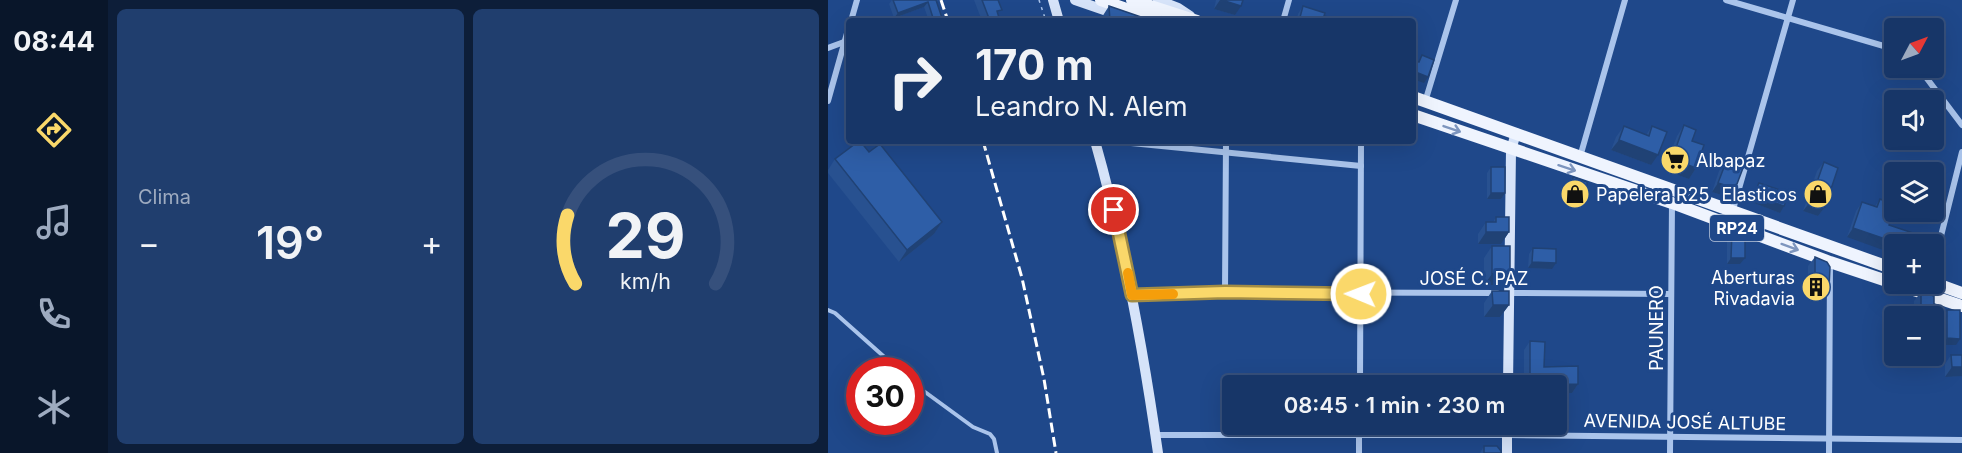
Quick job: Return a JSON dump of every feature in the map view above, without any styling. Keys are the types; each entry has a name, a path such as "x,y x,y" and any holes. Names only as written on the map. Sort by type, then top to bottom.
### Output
{"main road":[{"path":"1101,0 1152,18"},
{"path":"1132,0 1188,18"},
{"name":"RP24","path":"1416,98 1884,265"},
{"name":"RP24","path":"1416,116 1672,203 1830,262 1962,306"},
{"path":"1944,287 1962,293"}],"street":[{"path":"852,18 857,0"},
{"path":"1053,0 1058,18"},
{"path":"1076,0 1127,18"},
{"path":"1158,0 1178,8 1193,18"},
{"path":"1284,18 1289,0"},
{"path":"1425,102 1456,0"},
{"path":"1580,157 1625,0"},
{"path":"1726,0 1884,46"},
{"path":"1728,224 1793,0"},
{"path":"828,100 846,36"},
{"path":"828,48 844,42"},
{"path":"1927,78 1962,125"},
{"path":"1508,375 1512,150 1516,134"},
{"path":"1096,144 1114,210 1132,295 1158,453"},
{"path":"1140,144 1361,166"},
{"path":"1225,292 1226,144"},
{"path":"1360,375 1361,144"},
{"path":"1942,234 1962,152"},
{"name":"PAUNERO","path":"1670,453 1672,203"},
{"path":"1829,453 1830,262"},
{"name":"JOSÉ C. PAZ","path":"1132,295 1225,292 1671,294"},
{"name":"AVENIDA JOSÉ ALTUBE","path":"1567,433 1671,437 1962,440"},
{"name":"AVENIDA JOSÉ ALTUBE","path":"1155,435 1384,435"},
{"path":"1507,435 1507,453"},
{"path":"1359,436 1359,453"}],"lane":[{"path":"828,310 835,313 884,357"},
{"path":"924,391 973,427 990,434 994,439 997,453"}],"path":[{"path":"1039,0 1045,18"}],"building":[{"path":"893,0 936,0 942,18 933,18 928,2 898,13"},
{"path":"982,0 998,0 1002,10 997,11 999,18 989,18"},
{"path":"1222,0 1243,0 1241,6"},
{"path":"1109,6 1151,18 1110,18"},
{"path":"1303,6 1325,13 1324,16 1330,18 1300,18"},
{"path":"1422,55 1434,60 1428,77 1416,72 1416,61 1419,62"},
{"path":"1684,125 1696,130 1692,141 1704,145 1696,168 1672,159"},
{"path":"1624,126 1649,136 1652,126 1667,132 1658,155 1619,140"},
{"path":"855,144 862,144 869,152 880,144 942,222 907,250 835,159"},
{"path":"1726,162 1743,168 1737,184 1731,187 1718,183"},
{"path":"1824,162 1838,168 1825,207 1810,202"},
{"path":"1491,167 1505,167 1505,193 1491,193"},
{"path":"1573,177 1587,182 1587,194 1572,193"},
{"path":"1759,183 1789,193 1784,206 1758,197 1755,192"},
{"path":"1880,199 1884,201 1884,222 1890,222 1889,225 1916,234 1884,234 1884,239 1853,228 1862,202 1877,207"},
{"path":"1496,217 1509,217 1509,232 1486,232 1486,222 1496,222"},
{"path":"1732,231 1745,237 1745,258 1731,258"},
{"path":"1492,246 1510,246 1510,269 1505,273 1492,274"},
{"path":"1533,248 1556,249 1556,263 1532,262"},
{"path":"1815,257 1827,262 1830,267 1829,288 1815,288"},
{"path":"1492,291 1509,291 1509,305 1493,305"},
{"path":"1921,294 1934,296 1934,306 1921,306"},
{"path":"1947,310 1960,310 1960,339 1947,338"},
{"path":"1530,341 1545,342 1544,367 1578,366 1578,384 1567,384 1567,375 1530,375"},
{"path":"1951,355 1962,355 1962,367 1952,367"},
{"path":"1484,446 1497,446 1501,453 1484,453"}],"railway":[{"path":"941,0 947,18"},
{"path":"984,144 1022,278 1044,379 1056,453"}],"slow traffic":[{"path":"1128,273 1132,295 1173,294"}],"place":[{"name":"Albapaz","path":"1675,160"},
{"name":"Papelera R25","path":"1575,194"},
{"name":"Elasticos","path":"1818,194"},
{"name":"Aberturas Rivadavia","path":"1816,287"}],"route":[{"path":"1114,210 1132,295 1225,292 1361,294"}]}
